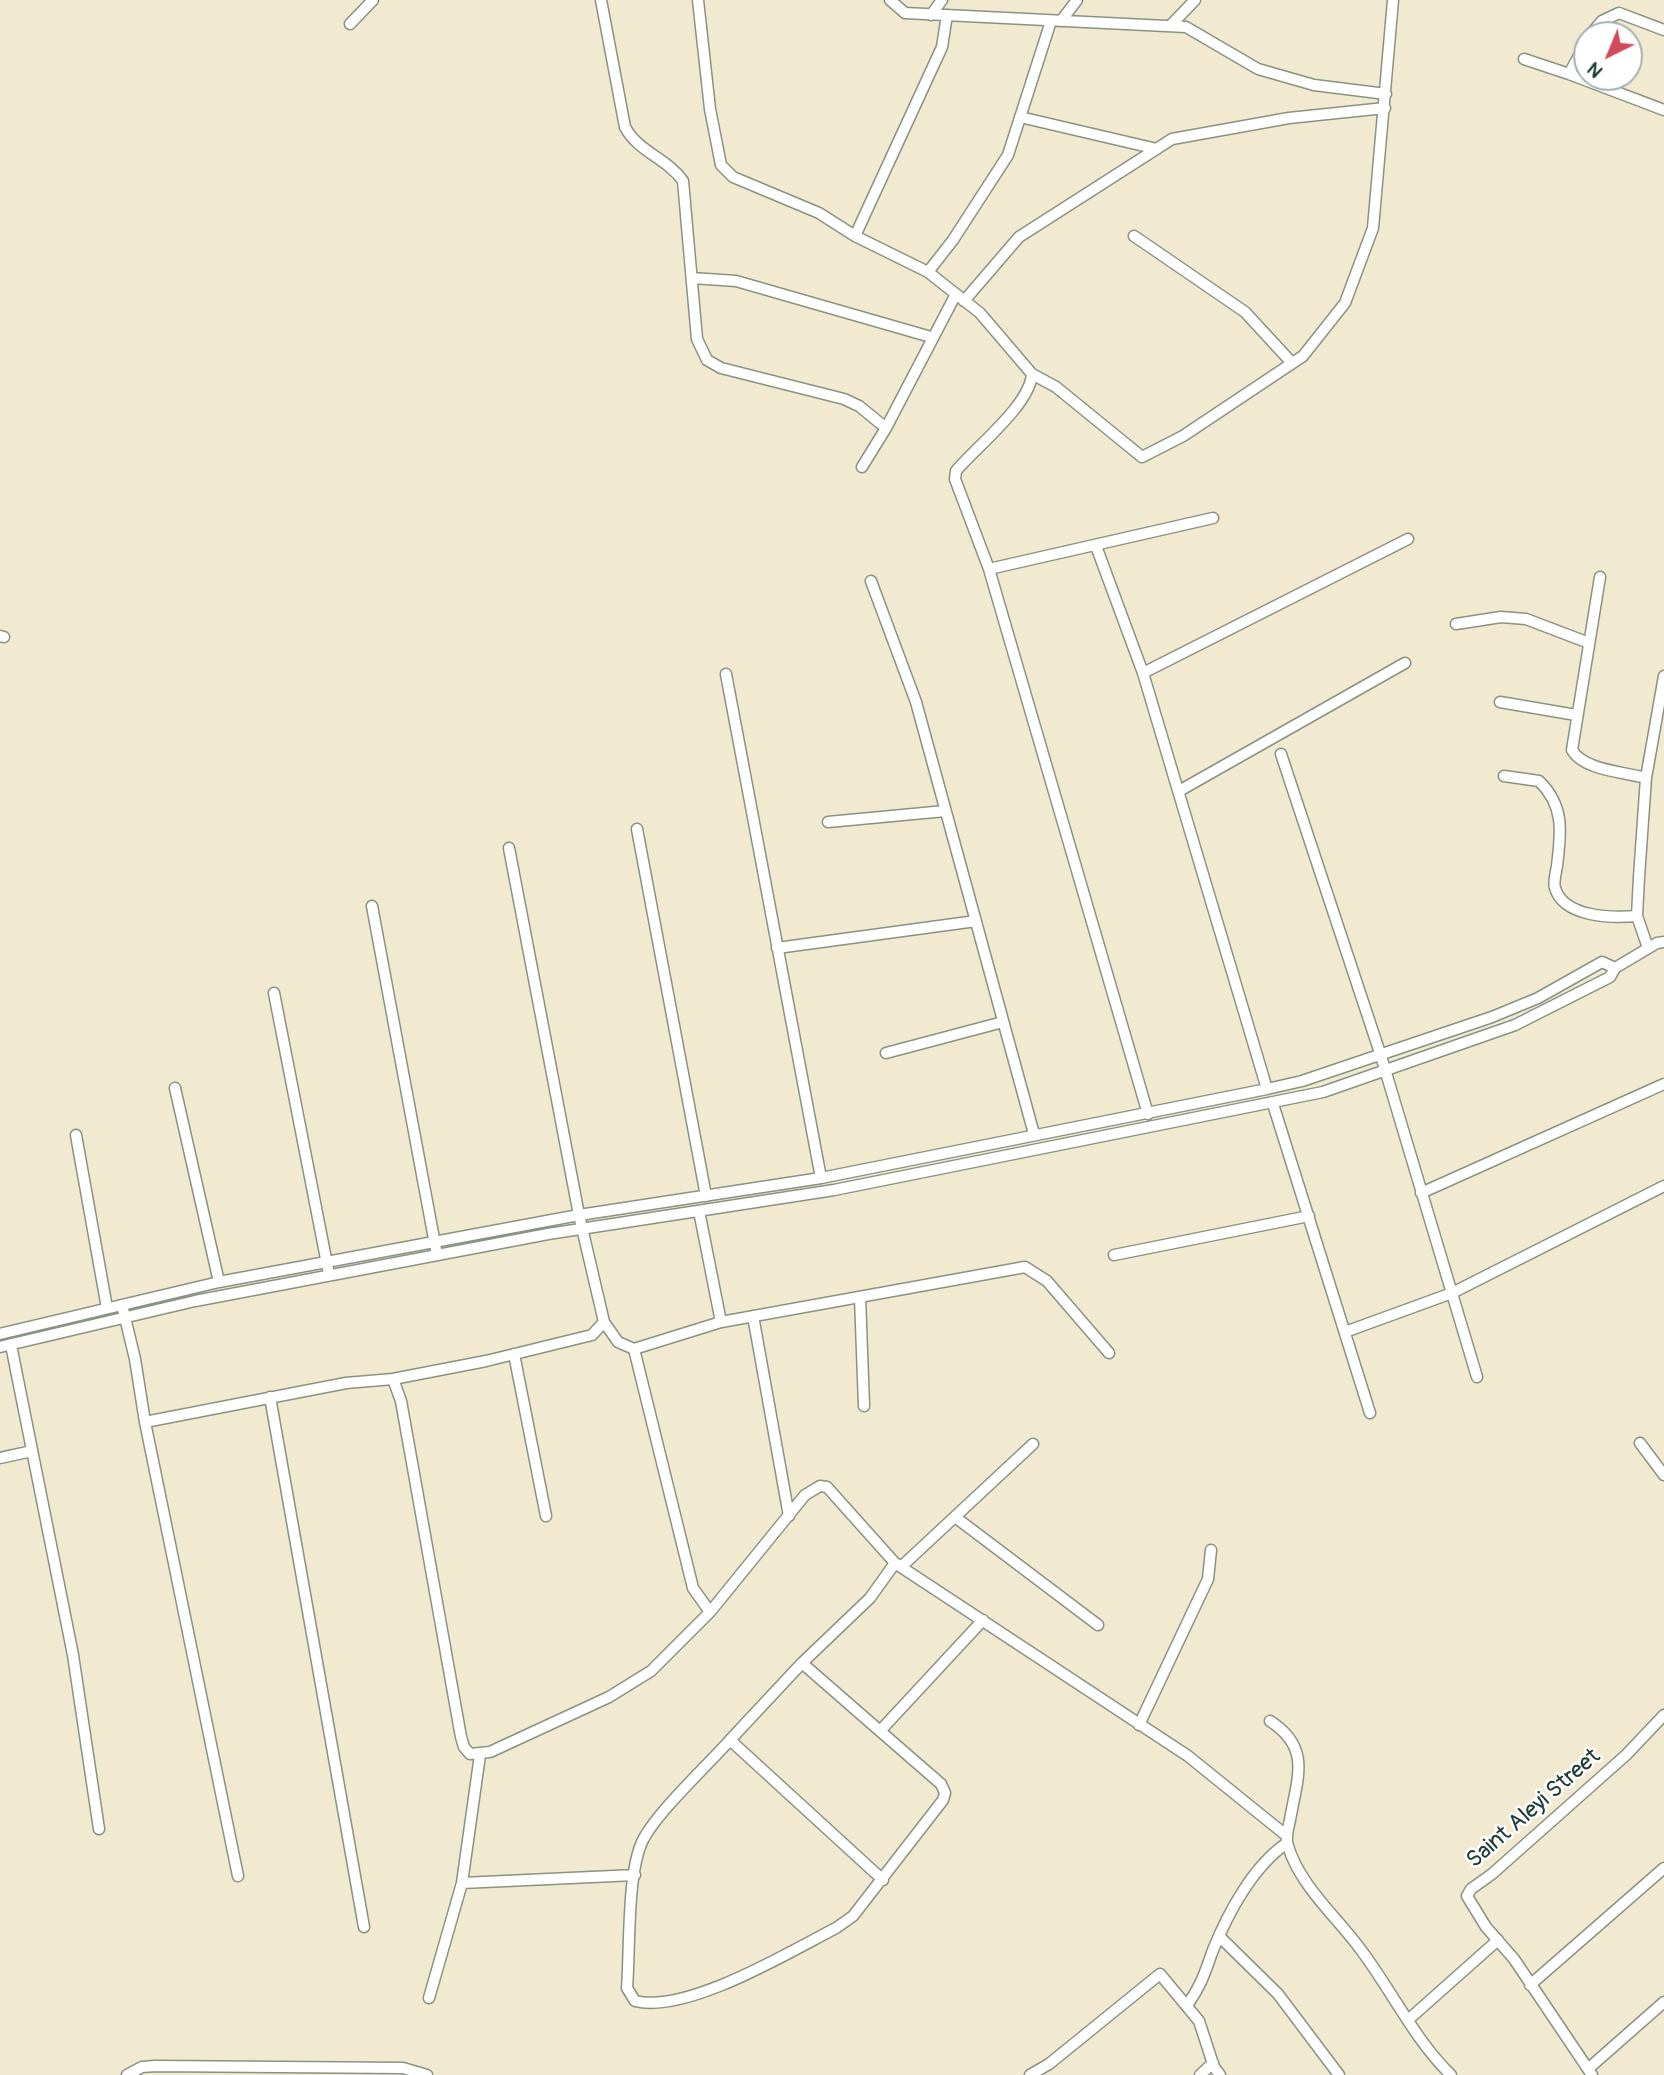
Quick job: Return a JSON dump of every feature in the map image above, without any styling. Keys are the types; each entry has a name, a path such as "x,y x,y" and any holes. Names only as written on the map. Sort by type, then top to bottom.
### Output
{"street":[{"path":"350,24 373,0"},
{"path":"601,0 625,127 630,137 666,161 683,181 697,339 707,360 721,368 844,399 859,406 886,428"},
{"path":"698,0 709,109 721,165 733,177 819,213 855,236 928,272 980,313 1032,374 1056,387 1142,457 1183,436 1303,356 1345,303 1373,228 1393,0"},
{"path":"890,0 905,13 1186,27 1258,69 1314,85 1386,94"},
{"path":"931,15 943,0"},
{"path":"928,272 953,240 1008,155 1056,21 1077,0"},
{"path":"1170,26 1195,0"},
{"path":"1601,21 1619,13 1640,21"},
{"path":"855,236 942,47 947,15"},
{"path":"1643,22 1664,30"},
{"path":"1524,60 1664,110"},
{"path":"1569,74 1573,67"},
{"path":"862,467 886,428 931,337 960,298 1019,237 1172,139 1276,120 1385,108"},
{"path":"1020,117 1157,149"},
{"path":"1134,236 1245,312 1292,363"},
{"path":"692,278 736,281 931,337"},
{"path":"1032,374 1031,385 1018,404 956,471 955,479 989,569 1148,1114"},
{"path":"989,569 1213,518"},
{"path":"1143,673 1408,539"},
{"path":"1096,546 1143,673 1268,1089"},
{"path":"1600,577 1572,750 1576,757 1646,778"},
{"path":"871,581 916,702 1034,1134"},
{"path":"1456,624 1501,617 1526,619 1589,643"},
{"path":"1179,791 1405,663"},
{"path":"726,674 821,1178"},
{"path":"1648,948 1637,916 1646,778 1664,676"},
{"path":"1500,702 1576,715"},
{"path":"1281,754 1381,1056 1477,1377"},
{"path":"1504,776 1539,781 1558,807 1562,821 1554,886 1560,898 1586,913 1615,918 1637,916"},
{"path":"828,822 945,811"},
{"path":"637,829 706,1196"},
{"path":"509,848 579,1215 604,1322 618,1342 634,1349 721,1322 1025,1267 1047,1281 1109,1353"},
{"path":"372,906 438,1255"},
{"path":"778,948 976,921"},
{"path":"0,1347 195,1301 584,1228 834,1190 1324,1092 1496,1033 1578,995 1610,977 1615,968 1648,948 1664,942"},
{"path":"0,1334 219,1282 579,1215 821,1178 1034,1134 1208,1103 1268,1089 1381,1056 1538,998 1602,962 1615,968"},
{"path":"274,993 330,1277"},
{"path":"1492,1017 1496,1033"},
{"path":"886,1053 1003,1022"},
{"path":"1421,1193 1664,1084"},
{"path":"175,1088 219,1282"},
{"path":"1208,1103 1211,1116"},
{"path":"1273,1104 1370,1413"},
{"path":"76,1135 107,1308"},
{"path":"1010,1139 1012,1154"},
{"path":"1345,1332 1452,1293 1664,1186"},
{"path":"699,1211 721,1322"},
{"path":"1114,1255 1309,1216"},
{"path":"860,1297 864,1406"},
{"path":"122,1305 238,1875"},
{"path":"753,1316 789,1517"},
{"path":"145,1422 346,1383 393,1379 514,1354 592,1335 604,1322"},
{"path":"11,1345 74,1655 99,1829"},
{"path":"634,1349 693,1588 710,1612"},
{"path":"514,1354 547,1516"},
{"path":"393,1379 401,1401 461,1737 470,1754 480,1755 629,1685 670,1654 710,1612 814,1488 827,1487 899,1564 1188,1756 1287,1840"},
{"path":"270,1397 364,1927"},
{"path":"1640,1443 1664,1475"},
{"path":"802,1663 941,1784 945,1793 943,1800 883,1881 853,1916 836,1928 723,1987 645,2004 635,2001 627,1988 635,1875 641,1844 650,1829 802,1663 870,1598 899,1564 955,1517 1033,1444"},
{"path":"0,1458 32,1451"},
{"path":"955,1517 1098,1625"},
{"path":"1139,1725 1208,1578 1211,1550"},
{"path":"880,1731 983,1620"},
{"name":"Saint Aleyi Street","path":"1590,2072 1468,1902 1471,1889 1492,1874 1595,1782 1664,1715"},
{"path":"1270,1721 1287,1732 1298,1754 1299,1771 1287,1840 1296,1866 1361,1949 1434,2058 1451,2075"},
{"path":"730,1740 883,1881"},
{"path":"429,1998 462,1883 480,1755"},
{"path":"1188,2004 1208,1972 1220,1937 1237,1903 1270,1854 1287,1840"},
{"path":"1530,1985 1664,1868"},
{"path":"462,1883 635,1875"},
{"path":"1220,1937 1278,1994 1339,2075"},
{"path":"1408,2020 1497,1940"},
{"path":"1030,2075 1049,2064 1160,1974 1188,2004 1199,2021 1213,2063 1220,2075"},
{"path":"1590,2072 1664,2002"},
{"path":"1200,2075 1213,2063"},
{"path":"127,2075 142,2067 206,2065 396,2067 418,2070 427,2075"}]}
